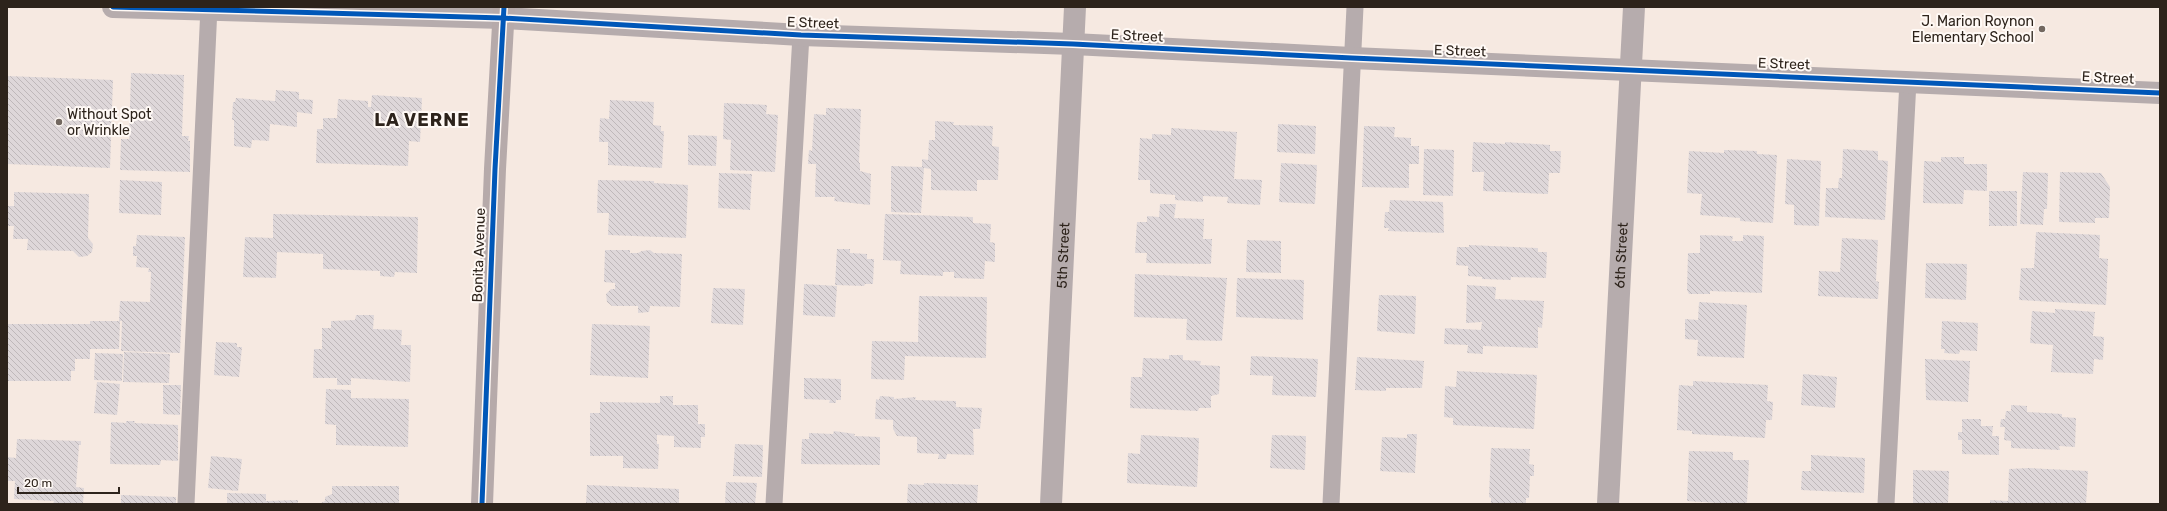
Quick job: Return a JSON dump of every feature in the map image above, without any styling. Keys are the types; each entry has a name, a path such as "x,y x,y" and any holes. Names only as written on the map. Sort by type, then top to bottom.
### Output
{"main road":[{"name":"Bonita Avenue","path":"482,504 495,169 503,13"}],"street":[{"name":"E Street","path":"113,7 503,13 801,35 1073,44 1352,58 2160,93"},
{"name":"5th Street","path":"1051,504 1075,7"},
{"name":"6th Street","path":"1608,504 1632,69 1634,7"}],"lane":[{"path":"1331,504 1354,7"},
{"path":"186,504 209,9"},
{"path":"774,504 801,35"},
{"path":"1886,504 1908,81"}],"building":[{"path":"131,73 184,75 182,136 189,136 190,172 120,170 121,139 129,139"},
{"name":"Without Spot or Wrinkle","path":"7,76 113,80 110,168 7,164"},
{"path":"276,90 299,92 299,99 313,100 312,114 297,112 297,127 270,124 269,141 252,140 251,148 234,146 234,120 232,120 233,102 235,102 236,98 275,101"},
{"path":"372,95 422,98 420,142 409,141 408,166 316,163 317,129 323,129 323,118 337,118 338,99 368,101 368,107 371,107"},
{"path":"610,100 654,102 653,125 661,126 661,131 664,131 662,168 608,165 608,142 599,142 600,118 609,119"},
{"path":"724,103 767,105 766,114 778,115 775,172 730,170 731,140 723,139"},
{"path":"826,108 861,109 859,163 860,171 871,174 870,205 834,201 835,197 815,197 816,164 808,164 809,150 812,151 814,114 826,115"},
{"path":"935,121 954,122 953,125 993,126 992,146 999,147 998,180 977,180 977,191 931,190 931,169 924,168 921,213 891,212 891,166 922,167 922,159 928,160 929,140 935,140"},
{"path":"1278,124 1316,126 1315,154 1277,152"},
{"path":"1364,126 1395,127 1394,137 1411,138 1411,146 1419,146 1419,164 1409,164 1409,188 1362,187"},
{"path":"1171,128 1237,132 1234,179 1262,180 1260,205 1227,203 1228,197 1203,196 1203,202 1175,200 1175,195 1150,193 1150,180 1138,180 1140,138 1152,139 1152,134 1171,135"},
{"path":"688,135 717,136 716,166 688,165"},
{"path":"1473,142 1505,144 1505,142 1550,145 1550,151 1561,151 1560,173 1549,173 1548,194 1483,191 1484,172 1472,172"},
{"path":"1424,149 1454,150 1453,196 1423,195"},
{"path":"1843,149 1878,151 1878,160 1888,161 1885,220 1825,217 1826,188 1838,188 1839,178 1842,178"},
{"path":"1724,150 1757,151 1757,154 1777,155 1773,223 1740,221 1740,218 1700,215 1702,194 1687,193 1689,151 1724,153"},
{"path":"1941,157 1964,157 1964,164 1987,164 1987,191 1964,190 1963,204 1923,203 1924,161 1941,162"},
{"path":"1787,159 1821,161 1819,226 1794,225 1794,205 1785,204"},
{"path":"1281,163 1317,165 1315,204 1279,202"},
{"path":"2023,172 2048,173 2047,209 2044,209 2043,225 2020,224"},
{"path":"2060,172 2101,173 2110,187 2109,218 2095,218 2095,223 2059,222"},
{"path":"719,173 752,174 750,210 718,208"},
{"path":"120,180 162,182 161,215 119,213"},
{"path":"598,180 654,181 654,183 688,185 686,238 608,235 609,213 597,213"},
{"path":"1989,191 2017,191 2017,226 1989,226"},
{"path":"14,192 89,194 88,238 93,244 92,252 87,256 79,257 73,251 27,250 28,239 13,239 14,226 7,226 7,206 14,206"},
{"path":"1390,200 1443,202 1444,233 1388,231 1389,228 1384,228 1385,212 1389,212"},
{"path":"1160,204 1176,204 1174,218 1204,219 1203,239 1212,239 1211,264 1146,263 1147,253 1135,253 1137,222 1147,222 1147,216 1159,217"},
{"path":"273,214 418,217 417,273 395,272 394,277 380,276 380,271 323,269 323,254 277,252 276,278 243,277 245,237 273,238"},
{"path":"885,214 973,217 973,223 991,224 990,242 995,243 995,262 985,261 984,279 954,278 954,272 943,272 943,276 900,274 901,261 883,260"},
{"path":"2036,232 2100,235 2099,258 2108,259 2106,305 2019,300 2021,268 2034,268"},
{"path":"137,235 185,237 180,353 121,351 122,321 119,321 120,301 150,302 151,272 148,272 149,268 136,267 137,256 133,256 133,246 136,246"},
{"path":"1700,235 1733,236 1732,241 1743,241 1743,235 1764,236 1762,293 1710,291 1710,294 1689,294 1687,290 1688,253 1700,253"},
{"path":"1842,238 1878,240 1876,281 1879,282 1878,299 1818,296 1819,271 1840,272"},
{"path":"1247,240 1281,241 1281,273 1246,272"},
{"path":"1469,245 1538,248 1538,252 1547,252 1546,278 1511,277 1511,280 1482,279 1482,277 1468,276 1468,266 1456,265 1457,247 1469,247"},
{"path":"837,249 850,249 850,253 867,254 867,259 874,259 873,284 865,284 864,286 835,285"},
{"path":"605,250 630,250 630,253 638,253 650,250 654,253 682,254 680,307 650,306 649,312 638,313 638,306 612,306 607,302 606,294 611,289 615,289 615,283 604,282"},
{"path":"1926,263 1967,264 1966,300 1925,298"},
{"path":"1135,274 1227,278 1222,341 1186,340 1187,319 1134,317"},
{"path":"1237,278 1304,280 1303,320 1236,317"},
{"path":"804,284 837,286 835,317 803,315"},
{"path":"1467,285 1496,287 1495,299 1544,301 1542,328 1538,327 1538,348 1483,346 1483,354 1467,353 1468,345 1444,344 1445,328 1481,330 1482,322 1466,323"},
{"path":"713,288 745,289 743,325 711,323"},
{"path":"1379,295 1416,296 1415,334 1377,331"},
{"path":"919,296 987,297 986,358 905,356 904,380 871,379 872,341 918,342"},
{"path":"1699,302 1747,305 1744,358 1697,356 1698,340 1685,339 1685,319 1698,320"},
{"path":"2055,309 2095,312 2093,336 2104,337 2103,360 2094,359 2093,374 2051,372 2053,345 2030,343 2032,311 2055,313"},
{"path":"356,315 374,315 373,329 402,330 401,345 411,345 410,382 351,378 351,385 337,385 337,378 313,378 314,349 322,349 322,328 331,328 331,321 355,320"},
{"path":"90,321 120,321 119,349 90,349 90,359 75,359 75,371 71,371 71,381 7,381 7,324 90,324"},
{"path":"1942,321 1978,323 1977,351 1960,350 1959,354 1944,353 1945,349 1941,349"},
{"path":"592,324 650,326 648,378 590,375"},
{"path":"216,342 237,343 237,347 242,347 239,377 214,375"},
{"path":"124,352 170,354 169,383 123,382"},
{"path":"95,353 123,354 122,381 94,380"},
{"path":"1169,355 1183,355 1183,360 1201,361 1200,365 1220,366 1219,394 1211,396 1211,408 1199,408 1198,411 1130,408 1131,377 1142,377 1143,358 1169,359"},
{"path":"1251,356 1318,359 1316,397 1272,395 1273,376 1250,375"},
{"path":"1357,357 1424,361 1422,388 1386,388 1386,391 1355,390"},
{"path":"1925,359 1970,361 1968,402 1926,400"},
{"path":"1457,371 1537,375 1534,429 1453,425 1453,418 1444,417 1445,386 1456,387"},
{"path":"1803,374 1837,377 1835,408 1801,405"},
{"path":"804,378 841,379 841,400 836,400 836,403 829,403 830,400 804,399"},
{"path":"1693,381 1768,385 1767,401 1773,402 1772,420 1766,420 1765,438 1692,434 1692,431 1677,430 1679,385 1693,386"},
{"path":"97,382 120,384 117,415 94,413"},
{"path":"163,385 181,385 180,415 163,414"},
{"path":"326,389 351,390 351,398 409,399 408,447 336,445 336,425 325,424"},
{"path":"660,396 673,396 673,405 698,405 698,424 705,424 705,437 701,437 701,448 674,447 674,436 657,435 657,444 659,444 658,469 623,468 623,456 590,456 590,413 600,413 600,402 660,403"},
{"path":"880,396 894,397 894,399 916,397 915,400 956,401 956,407 982,408 980,429 973,429 974,455 947,454 946,459 938,459 939,454 917,453 917,437 897,436 893,429 893,420 875,419 876,399 879,400"},
{"path":"2011,405 2027,406 2027,412 2062,414 2062,417 2076,418 2075,447 2059,446 2060,450 2011,448 2011,441 2004,440 2005,427 2000,427 2001,419 2005,419 2006,411 2011,411"},
{"path":"1962,419 1981,419 1981,426 1993,426 1992,436 1999,436 1999,455 1962,454 1962,440 1958,440 1958,432 1962,432"},
{"path":"126,421 135,421 134,423 178,425 178,461 161,460 160,465 110,464 111,422 126,423"},
{"path":"834,431 855,434 854,436 880,437 880,465 801,464 802,439 809,439 809,433 833,434"},
{"path":"1407,434 1417,434 1415,473 1380,471 1382,437 1407,438"},
{"path":"1141,435 1199,438 1197,487 1127,483 1128,453 1140,454"},
{"path":"1272,435 1306,436 1305,470 1270,468"},
{"path":"17,439 81,441 81,445 79,445 76,487 84,488 83,503 86,504 53,504 54,501 14,499 15,481 7,481 7,457 16,458"},
{"path":"735,444 763,445 762,477 733,476"},
{"path":"1491,448 1530,449 1529,464 1534,465 1534,476 1530,476 1529,498 1526,498 1526,504 1491,504 1491,498 1489,497"},
{"path":"1689,451 1733,452 1733,460 1749,460 1747,502 1745,504 1733,504 1687,501"},
{"path":"1811,455 1865,458 1864,493 1801,490 1802,471 1811,471"},
{"path":"211,456 242,459 238,491 208,488"},
{"path":"2029,468 2088,471 2086,504 1990,504 1990,500 2008,501 2009,469"},
{"path":"1913,470 1949,471 1948,504 1913,504"},
{"path":"726,482 757,483 755,504 725,504"},
{"path":"924,483 978,485 977,504 907,504 908,484 924,485"},
{"path":"587,485 679,489 679,504 586,504"},
{"path":"332,486 399,486 399,504 319,504 325,501 325,497 332,494"},
{"path":"227,493 266,494 266,501 298,500 298,504 227,504"},
{"path":"121,495 176,497 176,504 121,504"}],"cycle path":[{"path":"113,7 503,18 801,35 1073,44 1352,58 2160,93"},
{"path":"482,504 495,169 504,7"}],"place":[{"name":"J. Marion Roynon Elementary School","path":"2042,29"},
{"name":"Without Spot or Wrinkle","path":"59,122"}],"district":[{"name":"LA VERNE","path":"422,120"}]}
